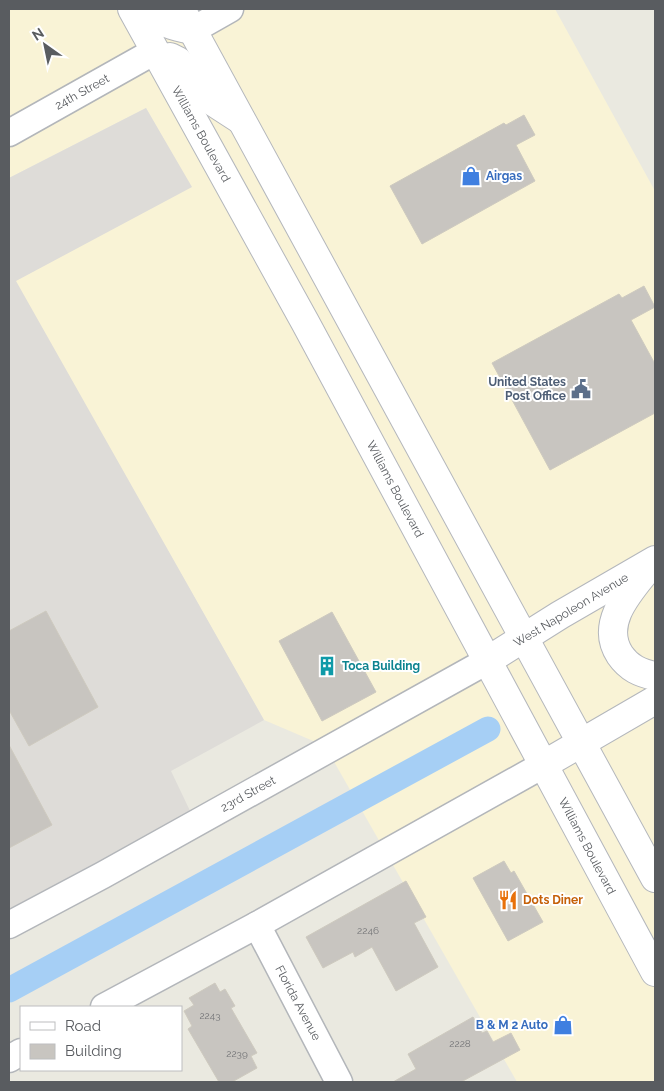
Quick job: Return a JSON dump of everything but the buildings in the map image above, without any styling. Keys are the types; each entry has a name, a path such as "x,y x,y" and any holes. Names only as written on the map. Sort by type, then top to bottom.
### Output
{"main road":[{"name":"Williams Boulevard","path":"132,9 305,322 655,972"},
{"path":"150,9 152,13 171,26 187,19 655,878"},
{"path":"154,51 178,61 204,96 242,121"},
{"path":"655,560 625,596 612,626 614,646 624,661 638,672 655,676"},
{"name":"West Napoleon Avenue","path":"487,661 560,615 655,560"},
{"path":"543,765 655,700"}],"street":[{"path":"187,19 230,9"},
{"name":"24th Street","path":"9,133 154,51"},
{"name":"23rd Street","path":"9,925 487,661"},
{"path":"106,1006 543,765"},
{"name":"Florida Avenue","path":"256,924 339,1082"},
{"path":"9,1059 20,1053"}],"shaded area":[{"path":"9,9 555,9 655,191 655,1082 517,1082 325,746 264,720 15,281 191,187 146,108 9,178"},
{"path":"146,108 192,187 16,281 264,720 171,771 192,815 9,914 9,178"}],"waterway":[{"path":"9,990 488,729"}],"place":[{"name":"Airgas","path":"471,176"},
{"name":"United States Post Office","path":"581,389"},
{"name":"Toca Building","path":"327,666"},
{"name":"Dots Diner","path":"508,900"},
{"name":"B & M 2 Auto","path":"563,1025"}]}
